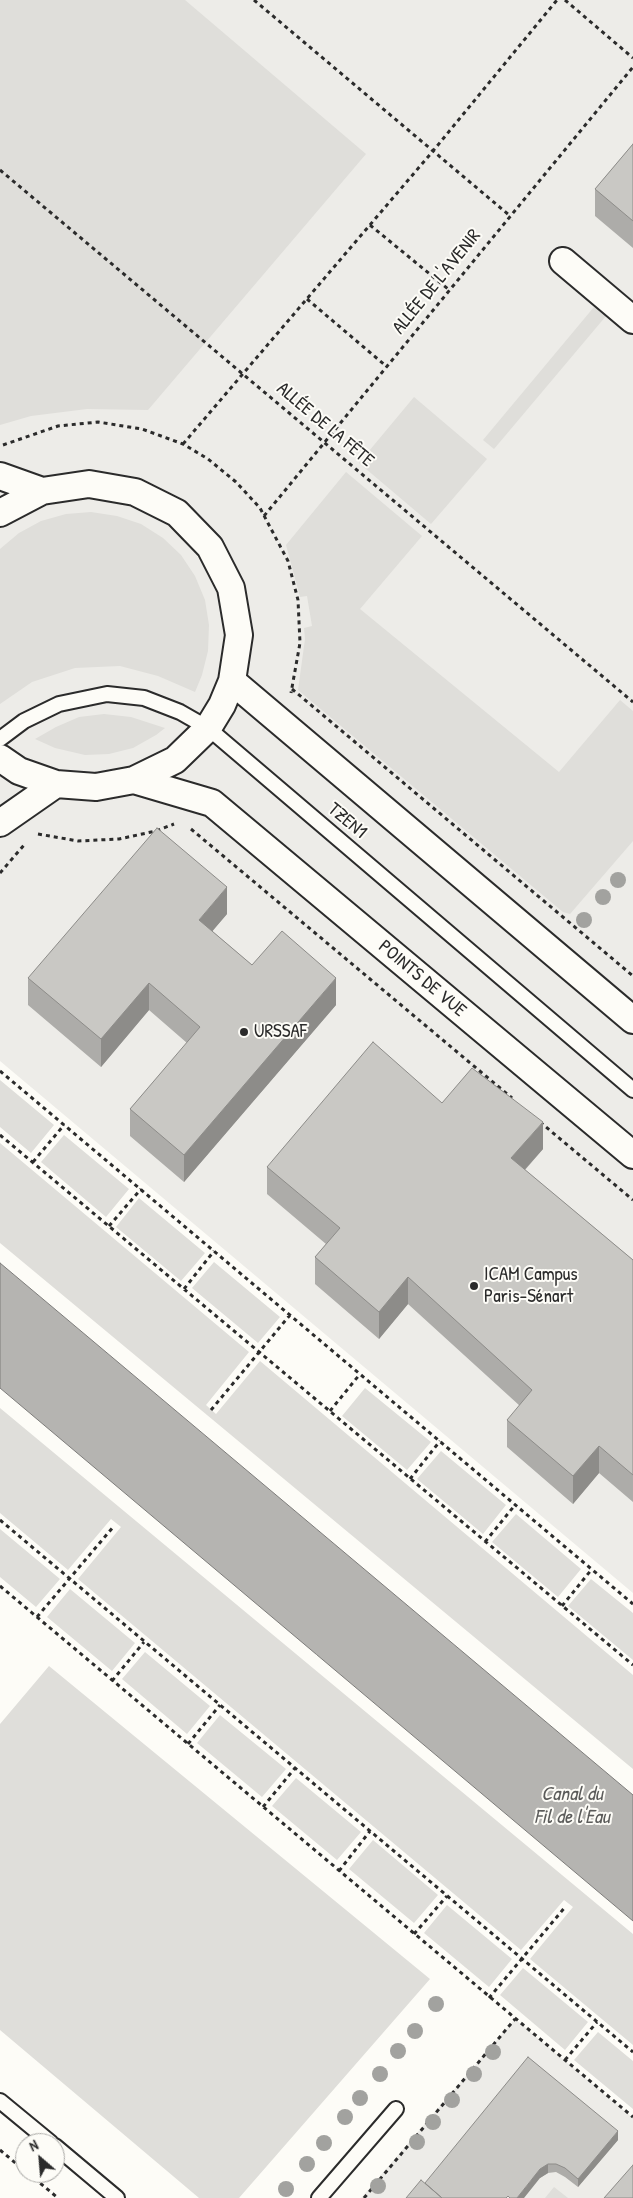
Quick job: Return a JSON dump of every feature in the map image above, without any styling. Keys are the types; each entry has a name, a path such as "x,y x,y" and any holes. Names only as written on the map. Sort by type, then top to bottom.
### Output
{"street":[{"path":"563,261 633,320"},
{"path":"0,476 42,491"},
{"path":"0,513 42,491 89,484 135,492 177,513 210,546 232,588 239,634 232,681 222,705 208,728 175,760 134,780 96,787 56,784 19,771 0,758"},
{"path":"232,681 633,1020"},
{"path":"134,780 212,802"},
{"path":"1,822 56,784"},
{"name":"POINTS DE VUE","path":"212,802 633,1155"}],"lane":[{"name":"TZEN1","path":"0,740 24,721 59,704 107,694 144,698 180,712 208,728 633,1090"},
{"path":"0,2101 39,2133"},
{"path":"319,2198 396,2109"},
{"path":"65,2154 118,2198"}],"path":[{"path":"254,0 509,216"},
{"path":"183,444 434,151 556,0"},
{"path":"565,0 633,58"},
{"name":"ALLÉE DE L'AVENIR","path":"264,516 448,289 633,67"},
{"name":"ALLÉE DE LA FÊTE","path":"0,170 633,702"},
{"path":"370,224 448,289"},
{"path":"307,299 386,366"},
{"path":"292,688 633,976"},
{"path":"1,822 34,834 78,841 118,839 156,831 181,821 212,802"},
{"path":"189,827 518,1103"},
{"path":"0,873 34,834"},
{"path":"0,1071 633,1604"},
{"path":"533,1116 633,1200"},
{"path":"33,1162 64,1125"},
{"path":"0,1135 633,1665"},
{"path":"109,1226 140,1189"},
{"path":"184,1289 214,1251"},
{"path":"211,1410 290,1315"},
{"path":"330,1411 360,1374"},
{"path":"410,1478 440,1442"},
{"path":"485,1542 516,1505"},
{"path":"0,1520 633,2052"},
{"path":"37,1618 114,1526"},
{"path":"562,1606 592,1569"},
{"path":"0,1586 633,2117"},
{"path":"112,1680 144,1642"},
{"path":"188,1744 220,1705"},
{"path":"263,1807 295,1768"},
{"path":"339,1871 370,1831"},
{"path":"414,1934 447,1896"},
{"path":"489,1998 566,1906"},
{"path":"364,2198 515,2018"},
{"path":"564,2060 597,2022"},
{"path":"0,2150 15,2163"},
{"path":"40,2183 58,2198"}],"shaded area":[{"path":"0,0 633,0 633,1593 0,1061"},
{"path":"0,0 185,0 366,154 148,410 87,409 31,416 0,425"},
{"path":"594,307 606,316 494,449 483,440"},
{"path":"414,397 487,459 431,524 359,463"},
{"path":"346,472 422,536 360,609 559,772 620,700 633,711 633,841 570,914 563,912 298,690 305,639 304,628 312,626 307,596 300,597 286,545"},
{"path":"91,512 117,516 141,524 163,538 181,555 195,576 205,600 209,625 208,651 202,675 195,692 158,676 120,666 75,668 32,682 0,704 0,549 19,533 41,521 66,514"},
{"path":"104,714 131,717 165,728 133,748 109,754 85,755 55,748 35,739 79,717"},
{"path":"0,1080 54,1125 31,1153 0,1127"},
{"path":"64,1135 129,1189 106,1217 41,1162"},
{"path":"0,1143 249,1352 206,1405 216,1414 260,1361 633,1675 633,1769 0,1243"},
{"path":"139,1198 205,1253 181,1281 116,1227"},
{"path":"214,1262 280,1317 258,1343 192,1288"},
{"path":"365,1388 431,1442 407,1470 342,1416"},
{"path":"0,1408 633,1934 633,2045 530,1959 573,1907 564,1900 521,1950 78,1579 121,1527 111,1519 68,1570 0,1513"},
{"path":"441,1451 506,1505 483,1534 417,1479"},
{"path":"516,1514 581,1569 558,1597 492,1542"},
{"path":"0,1529 60,1579 36,1607 0,1577"},
{"path":"591,1579 633,1613 633,1660 568,1606"},
{"path":"70,1589 135,1643 112,1671 47,1617"},
{"path":"145,1652 210,1706 187,1734 122,1679"},
{"path":"49,1666 430,1979 239,2198 199,2198 0,2030 0,1724"},
{"path":"220,1715 286,1769 262,1797 197,1743"},
{"path":"296,1778 361,1832 337,1860 272,1806"},
{"path":"373,1840 438,1895 414,1923 349,1869"},
{"path":"447,1905 512,1959 489,1987 424,1933"},
{"path":"523,1968 588,2022 565,2050 500,1995"},
{"path":"515,2019 633,2118 633,2198 361,2198"},
{"path":"598,2032 633,2061 633,2109 574,2060"},
{"path":"554,2187 568,2198 545,2198"}],"water":[{"name":"Canal du Fil de l'Eau","path":"0,1263 633,1795 633,1921 0,1388"}],"building":[{"path":"633,144 633,221 595,189"},
{"name":"URSSAF","path":"157,828 227,887 199,920 252,965 282,931 336,978 184,1155 130,1109 200,1027 149,983 101,1039 28,978"},
{"name":"ICAM Campus Paris-Sénart","path":"373,1042 442,1103 472,1068 543,1122 511,1158 633,1260 633,1475 599,1446 573,1476 507,1420 532,1390 408,1277 379,1312 315,1257 340,1228 267,1167"},
{"path":"528,2057 618,2131 578,2179 565,2168 556,2164 548,2164 540,2169 517,2198 510,2198 508,2196 506,2198 442,2198 425,2183"},
{"path":"633,2165 633,2198 604,2198"},
{"path":"421,2180 442,2198 406,2198"}],"place":[{"name":"URSSAF","path":"244,1032"},
{"name":"ICAM Campus Paris-Sénart","path":"474,1286"}]}
